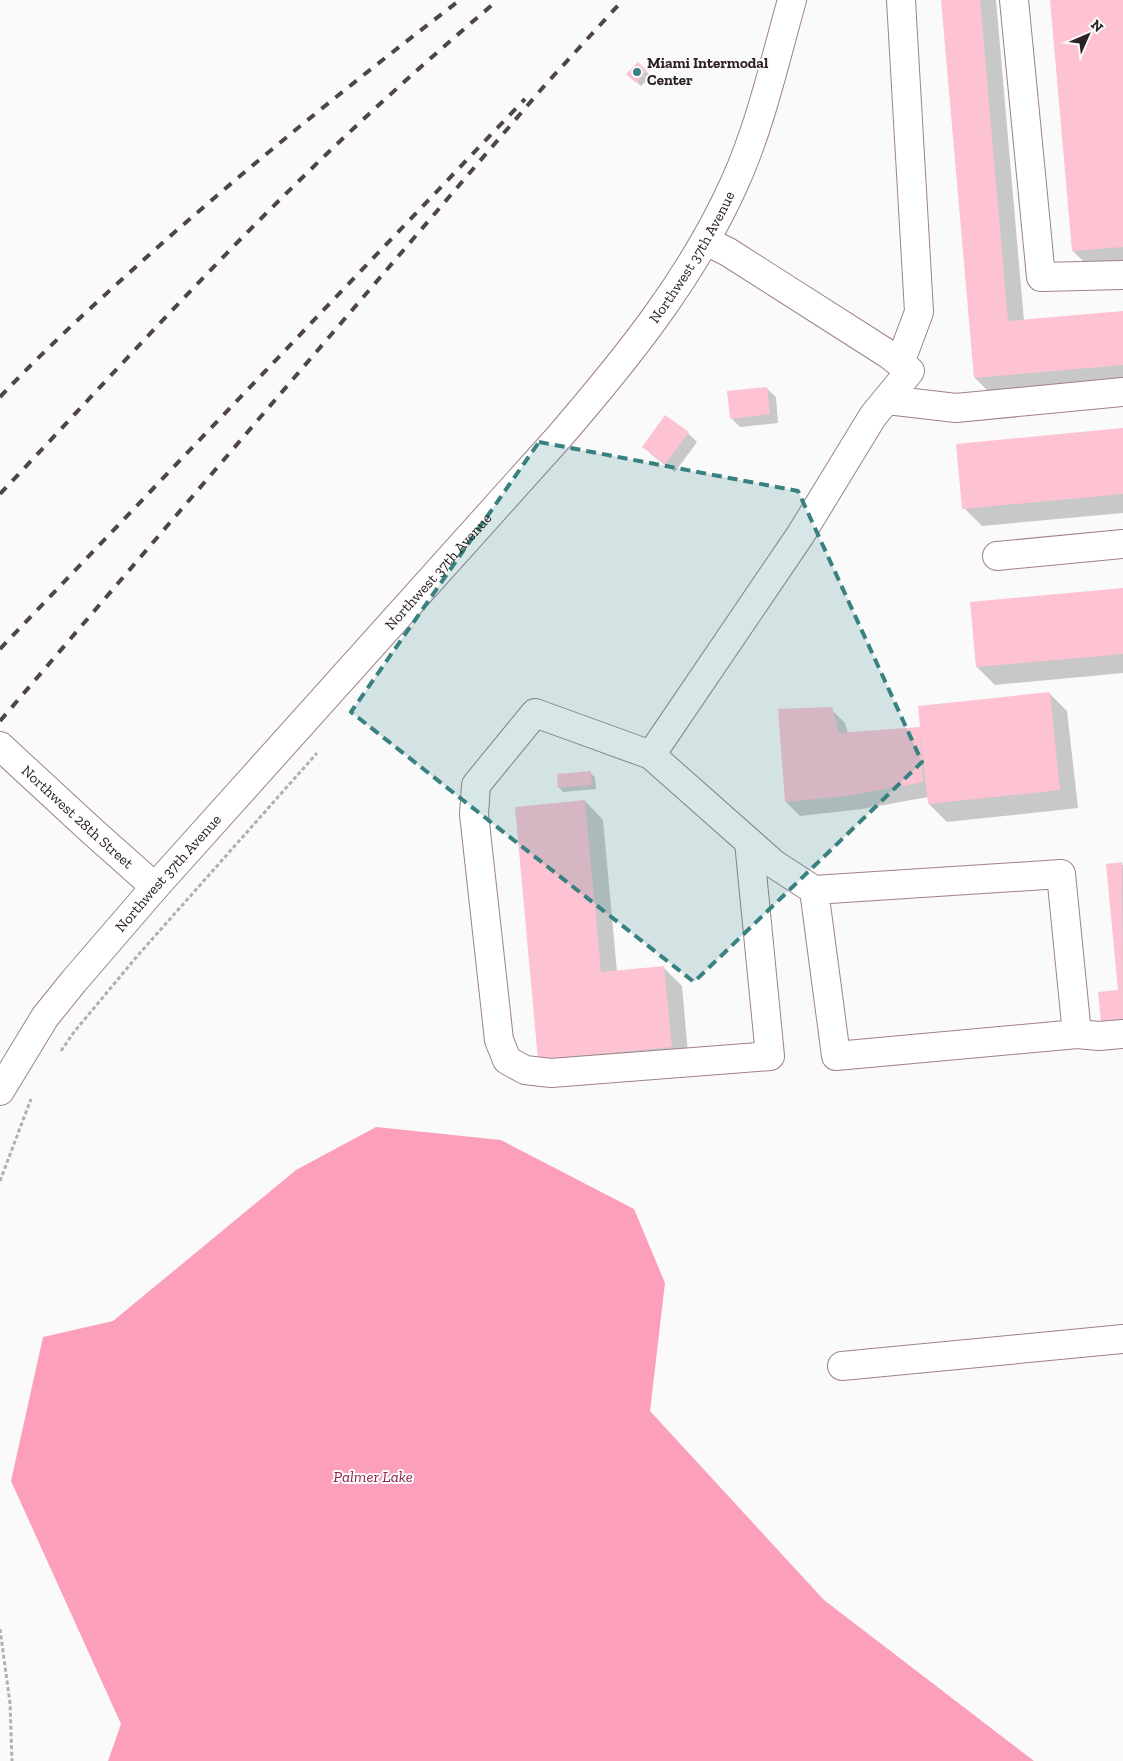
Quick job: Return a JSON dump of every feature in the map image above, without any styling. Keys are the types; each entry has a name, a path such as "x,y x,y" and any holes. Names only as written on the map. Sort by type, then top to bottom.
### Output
{"street":[{"name":"Northwest 37th Avenue","path":"0,1091 45,1017 155,887 559,437 618,369 649,328 706,240 736,180 755,126 792,0"},
{"path":"900,363 919,312 901,0"},
{"path":"1014,0 1041,277 1123,275"},
{"path":"651,755 801,534 873,416 910,371 728,252 706,240"},
{"path":"886,400 956,408 1123,392"},
{"path":"997,556 1123,544"},
{"path":"749,842 770,1056 551,1073 525,1070 507,1060 499,1040 474,814 476,785 534,713 651,755 774,864 814,890 1061,874 1077,1034"},
{"name":"Northwest 28th Street","path":"0,746 155,887"},
{"path":"814,890 836,1056 1077,1034 1099,1036 1123,1034"},
{"path":"842,1366 1123,1339"}],"path":[{"path":"0,1628 10,1704 12,1761"}],"highlighted area":[{"path":"539,442 798,491 922,762 694,982 351,712"}],"water":[{"name":"Palmer Lake","path":"376,1127 501,1140 634,1209 665,1283 650,1411 824,1600 1034,1761 108,1761 121,1724 11,1481 43,1337 113,1321 296,1170"}],"building":[{"path":"941,0 980,0 1008,321 1123,311 1123,365 974,378"},
{"path":"1050,0 1123,0 1123,247 1072,251"},
{"name":"Miami Intermodal Center","path":"638,62 647,71 636,83 626,74"},
{"path":"767,387 770,414 730,419 727,391"},
{"path":"665,415 689,432 665,464 642,447"},
{"path":"1123,428 1123,494 962,509 956,444"},
{"path":"1123,588 1123,654 976,667 970,602"},
{"path":"1050,692 1060,790 928,804 920,731 923,782 848,796 785,802 778,709 832,707 839,733 920,727 918,706"},
{"path":"591,771 592,785 558,788 557,774"},
{"path":"585,800 601,972 664,966 672,1047 538,1060 515,807"},
{"path":"1122,862 1123,1020 1101,1022 1098,992 1118,990 1106,864"}],"railway":[{"path":"0,397 36,360 131,271 226,188 381,61 460,0"},
{"path":"0,494 189,293 328,152 424,64 498,0"},
{"path":"0,721 545,85 623,0"},
{"path":"0,649 525,99"}],"place":[{"name":"Miami Intermodal Center","path":"637,72"}]}
